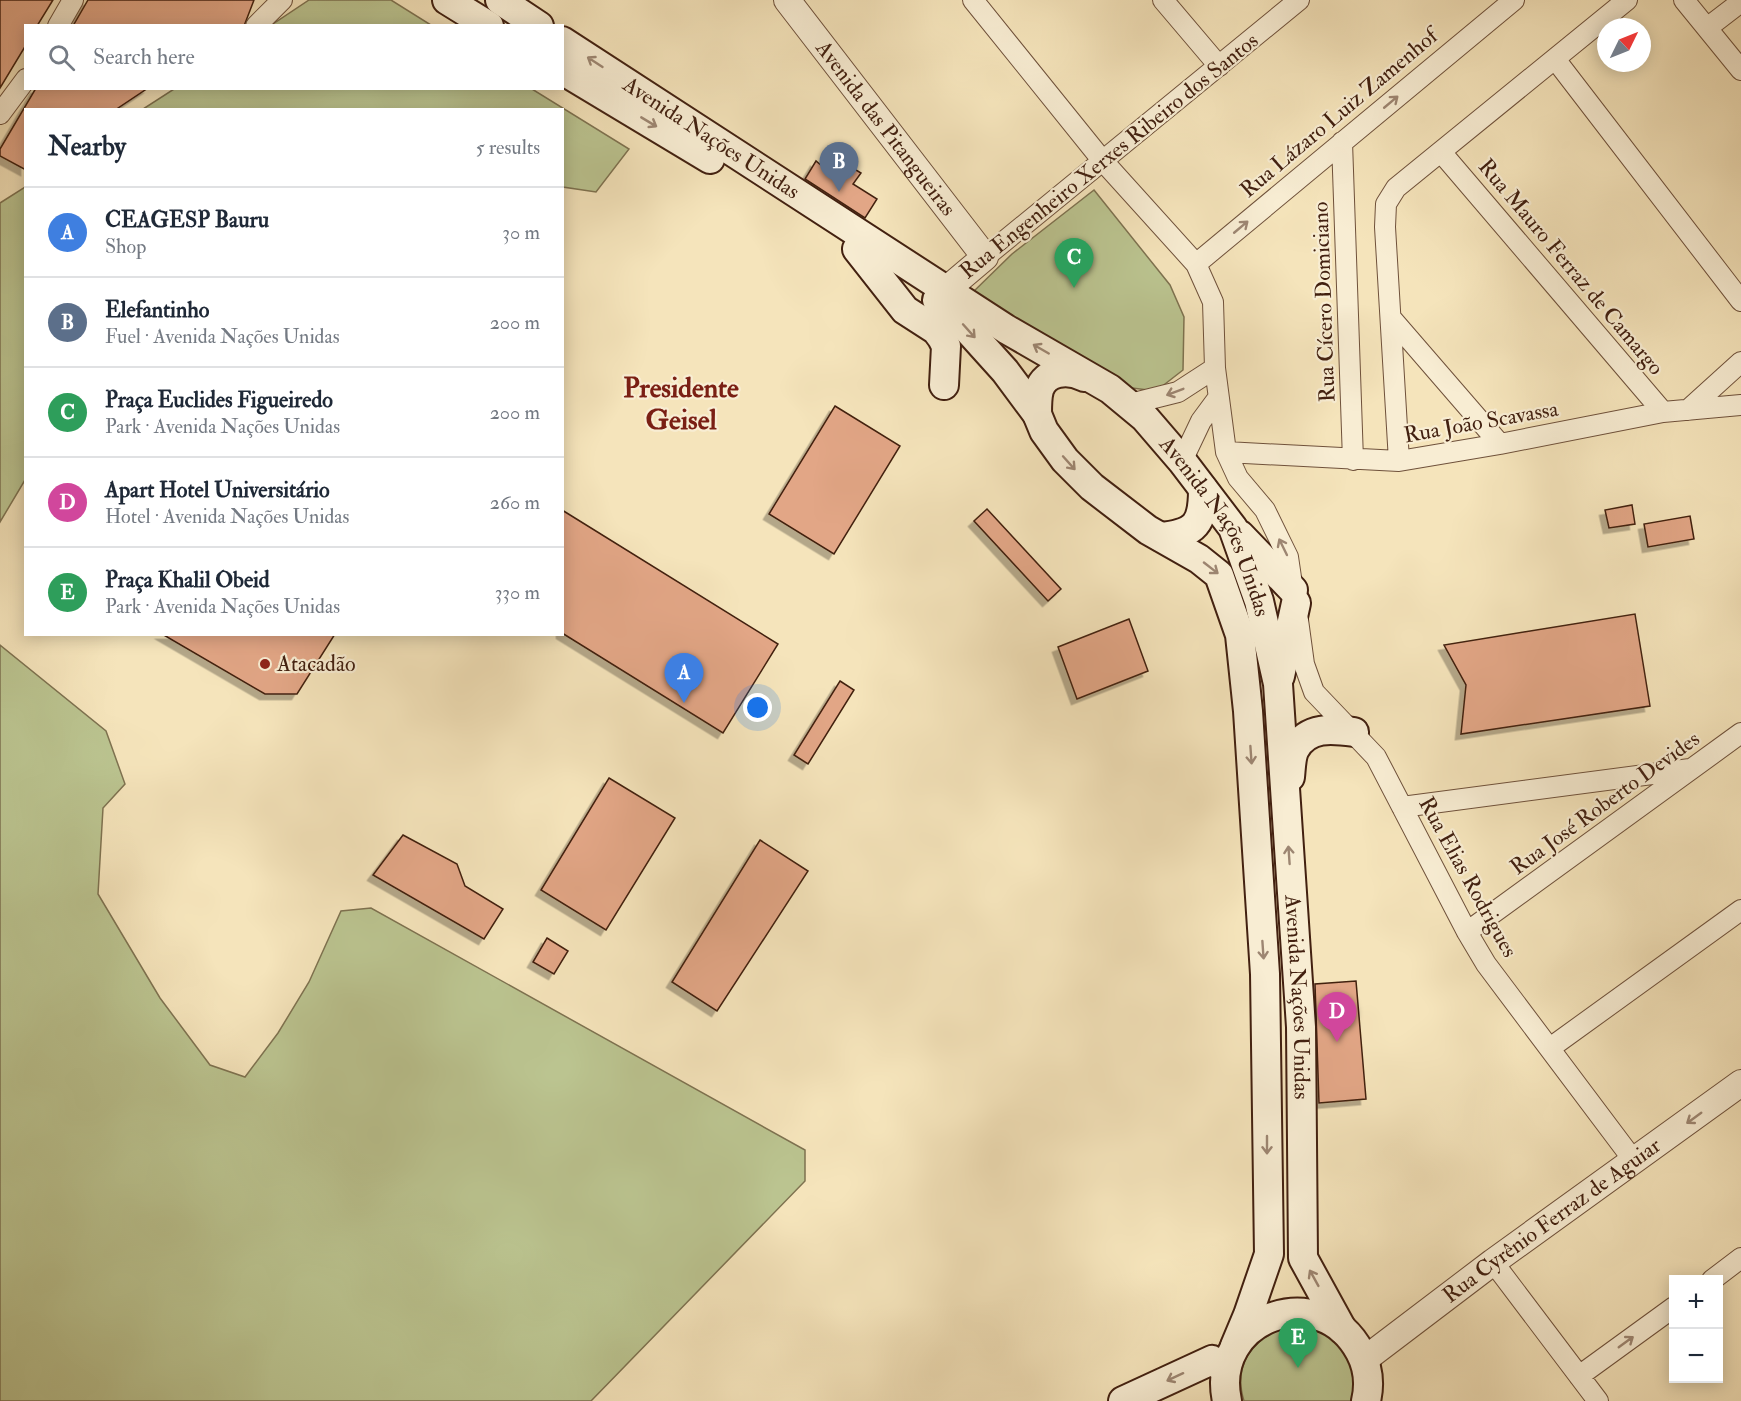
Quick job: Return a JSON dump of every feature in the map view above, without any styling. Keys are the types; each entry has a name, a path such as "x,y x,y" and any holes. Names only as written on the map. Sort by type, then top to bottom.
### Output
{"main road":[{"path":"447,0 486,24"},
{"path":"500,0 536,24"},
{"name":"Avenida Nações Unidas","path":"564,42 1006,329 1120,397 1182,461 1233,528 1259,601 1278,684 1300,1027 1303,1258 1342,1329"},
{"name":"Avenida Nações Unidas","path":"564,71 919,286 950,310 1005,371 1037,414 1044,431 1065,460 1092,487 1134,521 1199,559 1220,575 1240,635 1248,711 1264,974 1269,1254 1230,1358 1224,1389 1227,1401"},
{"path":"857,249 905,310 936,330 942,338 946,346 944,385"},
{"path":"1037,414 1039,388 1059,371 1078,373 1120,397"},
{"path":"1161,537 1179,535 1196,526 1203,511 1203,489"},
{"path":"1233,528 1294,596 1278,684"},
{"path":"1286,799 1294,750 1306,735 1328,728 1354,732"},
{"name":"Avenida Nações Unidas","path":"1230,1358 1246,1332 1276,1315 1293,1312 1328,1319 1342,1329 1355,1343 1364,1360 1368,1376 1366,1401"},
{"path":"1123,1401 1212,1360 1230,1358"}],"street":[{"path":"59,24 74,0"},
{"path":"258,24 282,0"},
{"name":"Avenida das Pitangueiras","path":"787,0 985,257"},
{"name":"Rua Elias Rodrigues","path":"973,0 1102,160 1196,264 1213,302 1215,368 1226,452 1238,478 1265,510 1288,556 1304,664 1314,692 1376,757 1486,964 1634,1161"},
{"path":"1163,0 1219,66"},
{"name":"Rua Engenheiro Xerxes Ribeiro dos Santos","path":"946,290 1299,0"},
{"name":"Rua Lázaro Luiz Zamenhof","path":"1196,264 1514,0"},
{"path":"1399,461 1385,227 1386,204 1396,188 1627,0"},
{"path":"1684,0 1741,70"},
{"path":"1707,28 1741,2"},
{"path":"1555,60 1741,301"},
{"path":"0,114 24,82"},
{"name":"Rua Cícero Domiciano","path":"1342,142 1353,460"},
{"name":"Rua Mauro Ferraz de Camargo","path":"1441,152 1663,412"},
{"path":"1391,318 1500,444"},
{"path":"1688,410 1741,362"},
{"path":"1120,397 1178,392 1215,368"},
{"path":"1182,461 1201,421 1218,398"},
{"name":"Rua João Scavassa","path":"1226,452 1399,461 1663,412 1741,405"},
{"name":"Rua José Roberto Devides","path":"1467,932 1741,733"},
{"path":"1402,807 1692,769"},
{"path":"1550,1048 1741,910"},
{"name":"Rua Cyrênio Ferraz de Aguiar","path":"1364,1360 1493,1262 1741,1083"},
{"path":"1719,1275 1741,1258"},
{"path":"1493,1262 1598,1401"},
{"path":"1579,1376 1669,1311"}],"green space":[{"path":"309,0 391,0 429,24 273,24"},
{"path":"172,90 534,90 563,108 145,108"},
{"path":"564,109 629,149 596,192 564,187"},
{"path":"24,188 24,482 0,522 0,203"},
{"path":"1094,190 1170,285 1184,317 1183,370 1156,391 1124,387 973,292 1012,254"},
{"path":"0,645 106,731 125,784 103,808 98,894 160,998 210,1065 245,1077 278,1033 309,982 341,911 371,908 805,1150 805,1181 591,1401 0,1401"},
{"path":"1291,1326 1319,1330 1342,1347 1354,1373 1353,1401 1244,1401 1241,1374 1250,1353 1267,1336"}],"building":[{"path":"0,0 53,0 38,24 24,24 24,48 0,88"},
{"path":"88,0 254,0 245,24 74,24"},
{"path":"35,90 145,90 118,108 24,108"},
{"path":"24,108 24,169 0,156 0,149"},
{"path":"831,155 861,173 853,184 877,199 865,218 805,179 816,161 823,167"},
{"path":"835,406 900,446 834,554 769,514"},
{"path":"1632,505 1635,524 1609,528 1605,510"},
{"path":"987,509 1061,589 1048,601 974,521"},
{"path":"564,511 778,644 723,733 564,634"},
{"path":"1690,516 1694,539 1648,547 1644,524"},
{"path":"1635,614 1650,706 1461,734 1466,685 1444,645"},
{"path":"1129,619 1148,671 1077,699 1058,647"},
{"name":"Atacadão","path":"165,636 334,636 297,694 265,694"},
{"path":"840,681 854,690 808,764 794,755"},
{"path":"609,778 675,818 606,930 541,890"},
{"path":"403,835 457,864 465,886 503,909 484,939 373,875"},
{"path":"760,840 808,871 717,1011 672,982"},
{"path":"547,938 568,951 554,974 533,962"},
{"path":"1356,981 1366,1099 1319,1103 1315,984"}],"place":[{"name":"Elefantinho","path":"839,192"},
{"name":"Praça Euclides Figueiredo","path":"1074,288"},
{"name":"Atacadão","path":"265,664"},
{"name":"CEAGESP Bauru","path":"684,703"},
{"name":"Apart Hotel Universitário","path":"1337,1042"},
{"name":"Praça Khalil Obeid","path":"1298,1368"}],"district":[{"name":"Presidente Geisel","path":"681,404"}]}
